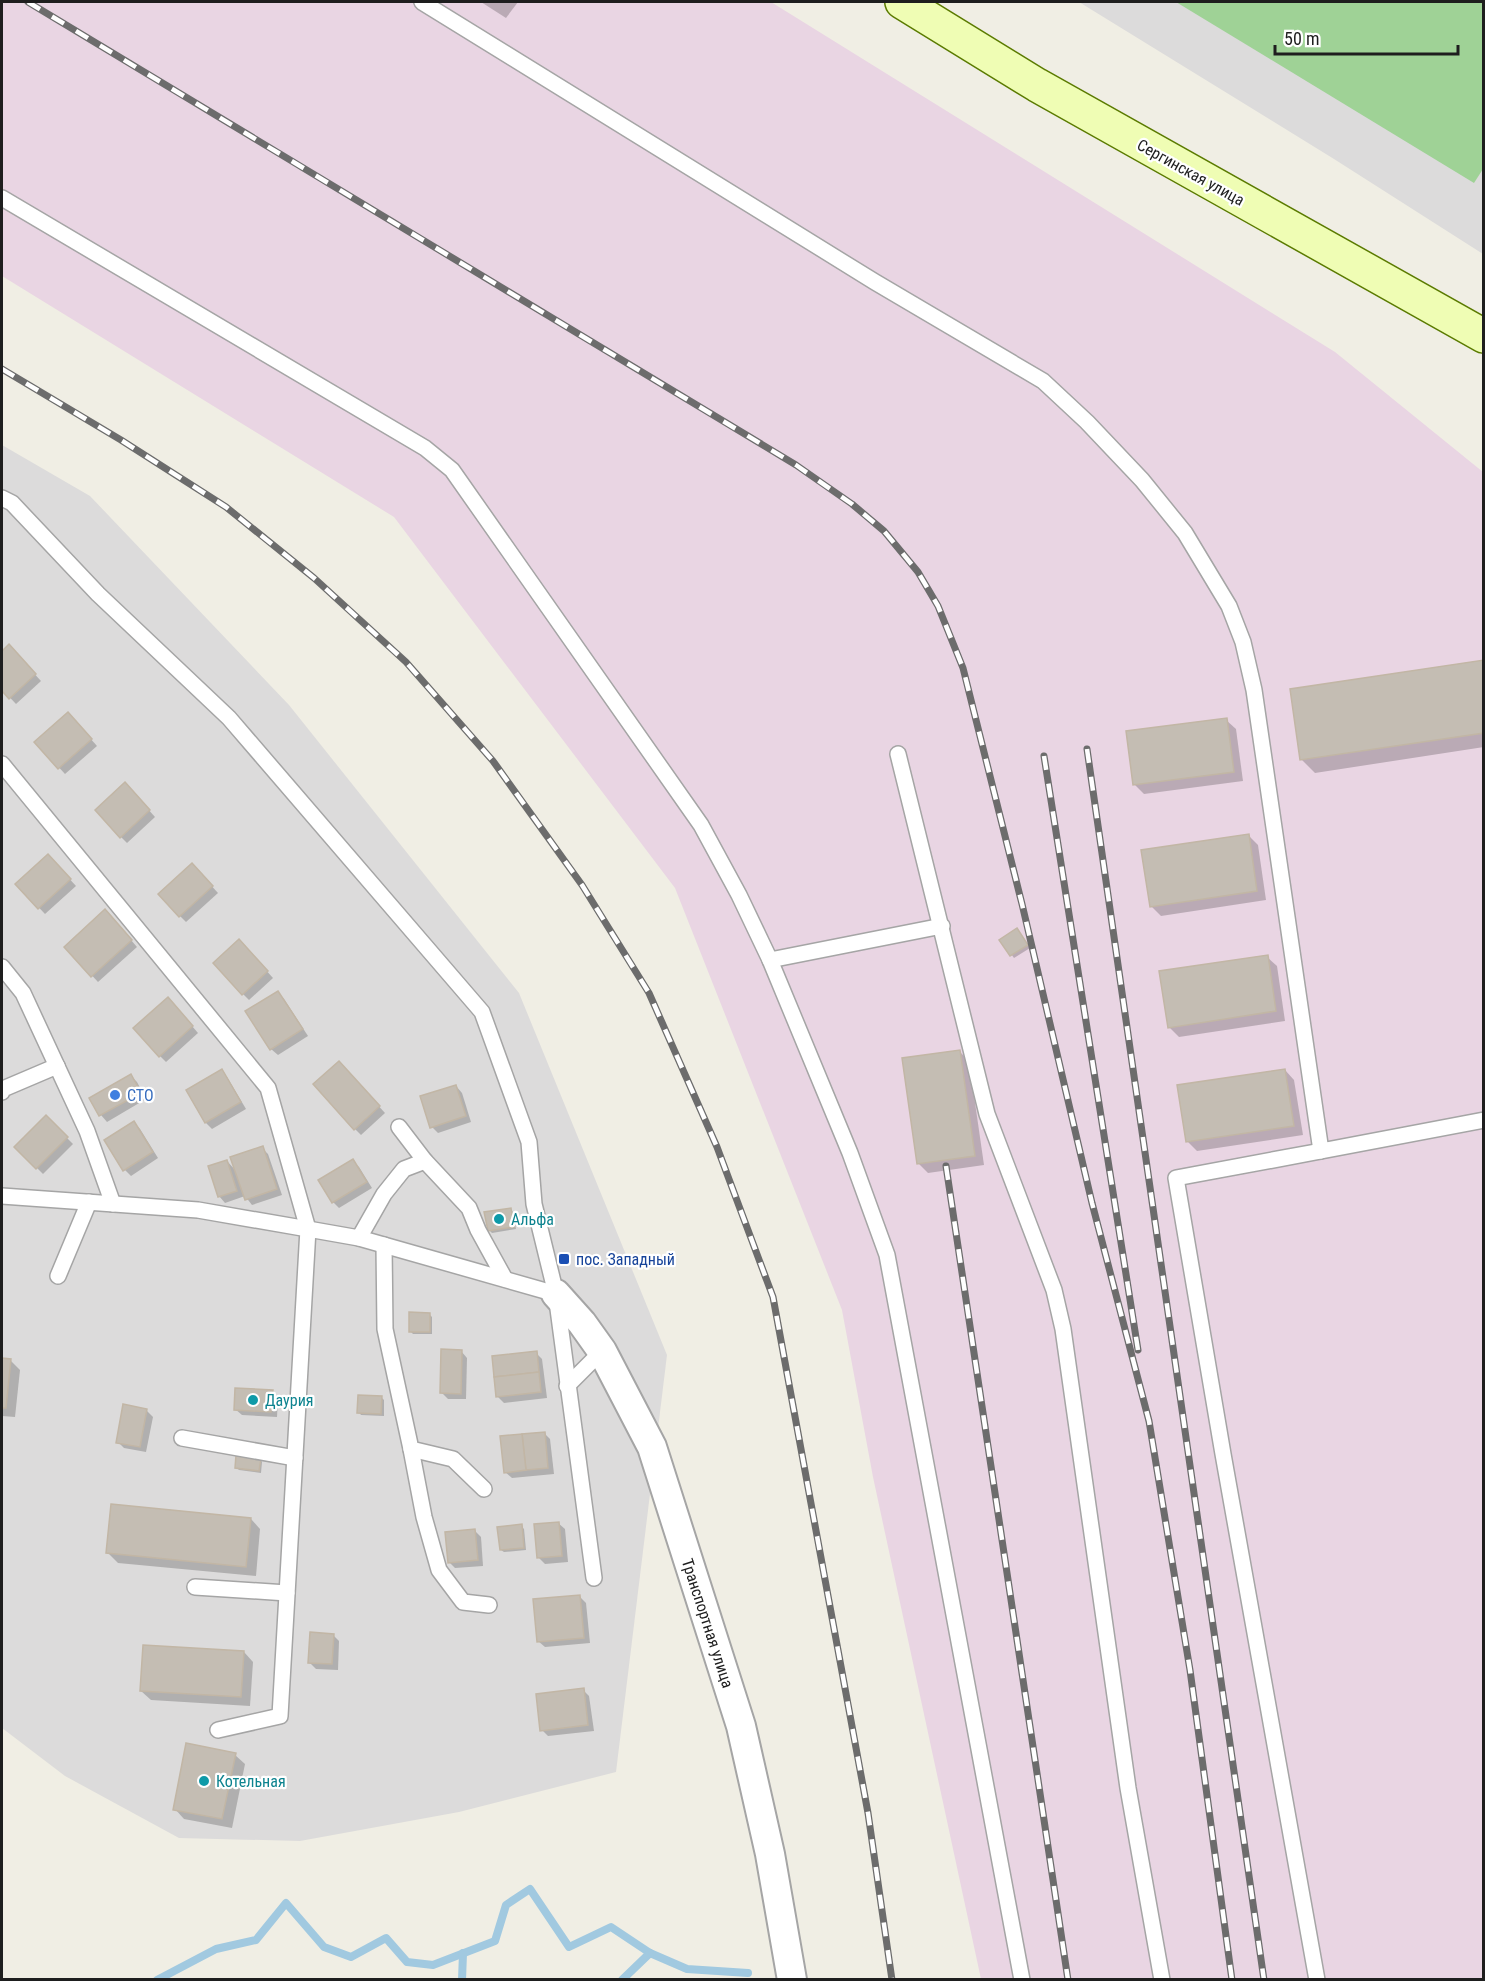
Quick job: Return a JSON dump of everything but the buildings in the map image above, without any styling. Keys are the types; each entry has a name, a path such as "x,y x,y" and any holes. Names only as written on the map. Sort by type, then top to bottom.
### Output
{"main road":[{"name":"Сергинская улица","path":"902,2 1037,85 1484,336"}],"street":[{"name":"Транспортная улица","path":"556,1294 582,1323 602,1351 652,1447 741,1726 770,1854 792,1980"}],"lane":[{"path":"422,2 876,282 1043,381 1087,422 1142,480 1185,532 1229,606 1243,642 1254,690 1321,1151"},
{"path":"2,198 425,448 452,470 701,825 739,895 770,960 850,1153 887,1255 1022,1980"},
{"path":"2,498 12,503 98,594 229,718 482,1012 529,1142 534,1204 556,1294 594,1578"},
{"path":"898,754 987,1114 1054,1290 1064,1329 1128,1788 1162,1980"},
{"path":"2,764 268,1088 308,1229 280,1716 218,1730"},
{"path":"770,960 942,926"},
{"path":"2,967 23,993 87,1131 113,1204"},
{"path":"2,1092 3,1089 57,1066"},
{"path":"1317,1980 1176,1178 1484,1120"},
{"path":"399,1127 425,1161 469,1208 478,1230 505,1279"},
{"path":"359,1238 384,1194 405,1169 425,1161"},
{"path":"2,1196 198,1210 359,1238 556,1294"},
{"path":"58,1276 89,1202"},
{"path":"384,1245 385,1329 424,1517 439,1569 463,1602 489,1605"},
{"path":"567,1386 602,1351"},
{"path":"182,1438 295,1458"},
{"path":"411,1449 453,1459 484,1489"},
{"path":"195,1587 288,1593"}],"shaded area":[{"path":"2,2 771,2 1335,352 1483,472 1483,1979 981,1979 873,1477 842,1310 675,888 394,517 2,276"},
{"path":"1079,2 1483,2 1483,254 1334,159"},
{"path":"2,445 90,496 289,705 519,993 667,1355 616,1772 459,1812 300,1841 179,1838 65,1776 2,1728"}],"green space":[{"path":"1176,2 1483,2 1483,169 1474,183"}],"waterway":[{"path":"157,1980 216,1949 256,1940 286,1903 324,1947 351,1957 386,1938 407,1962 433,1965 495,1941 506,1905 530,1889 569,1947 611,1927 650,1953 687,1969 748,1973"},
{"path":"462,1980 463,1953"},
{"path":"622,1980 650,1953"}],"railway":[{"path":"28,2 796,465 852,504 884,531 918,572 938,606 963,668 1022,904 1092,1203 1149,1421 1190,1670 1232,1980"},
{"path":"2,369 121,440 226,507 314,578 406,662 493,761 582,885 649,993 717,1147 773,1297 868,1813 892,1980"},
{"path":"1087,749 1264,1980"},
{"path":"1044,756 1138,1350"},
{"path":"946,1166 1068,1980"}],"place":[{"name":"СТО","path":"115,1095"},
{"name":"Альфа","path":"499,1219"},
{"name":"пос. Западный","path":"564,1259"},
{"name":"Даурия","path":"253,1400"},
{"name":"Котельная","path":"204,1781"}]}
